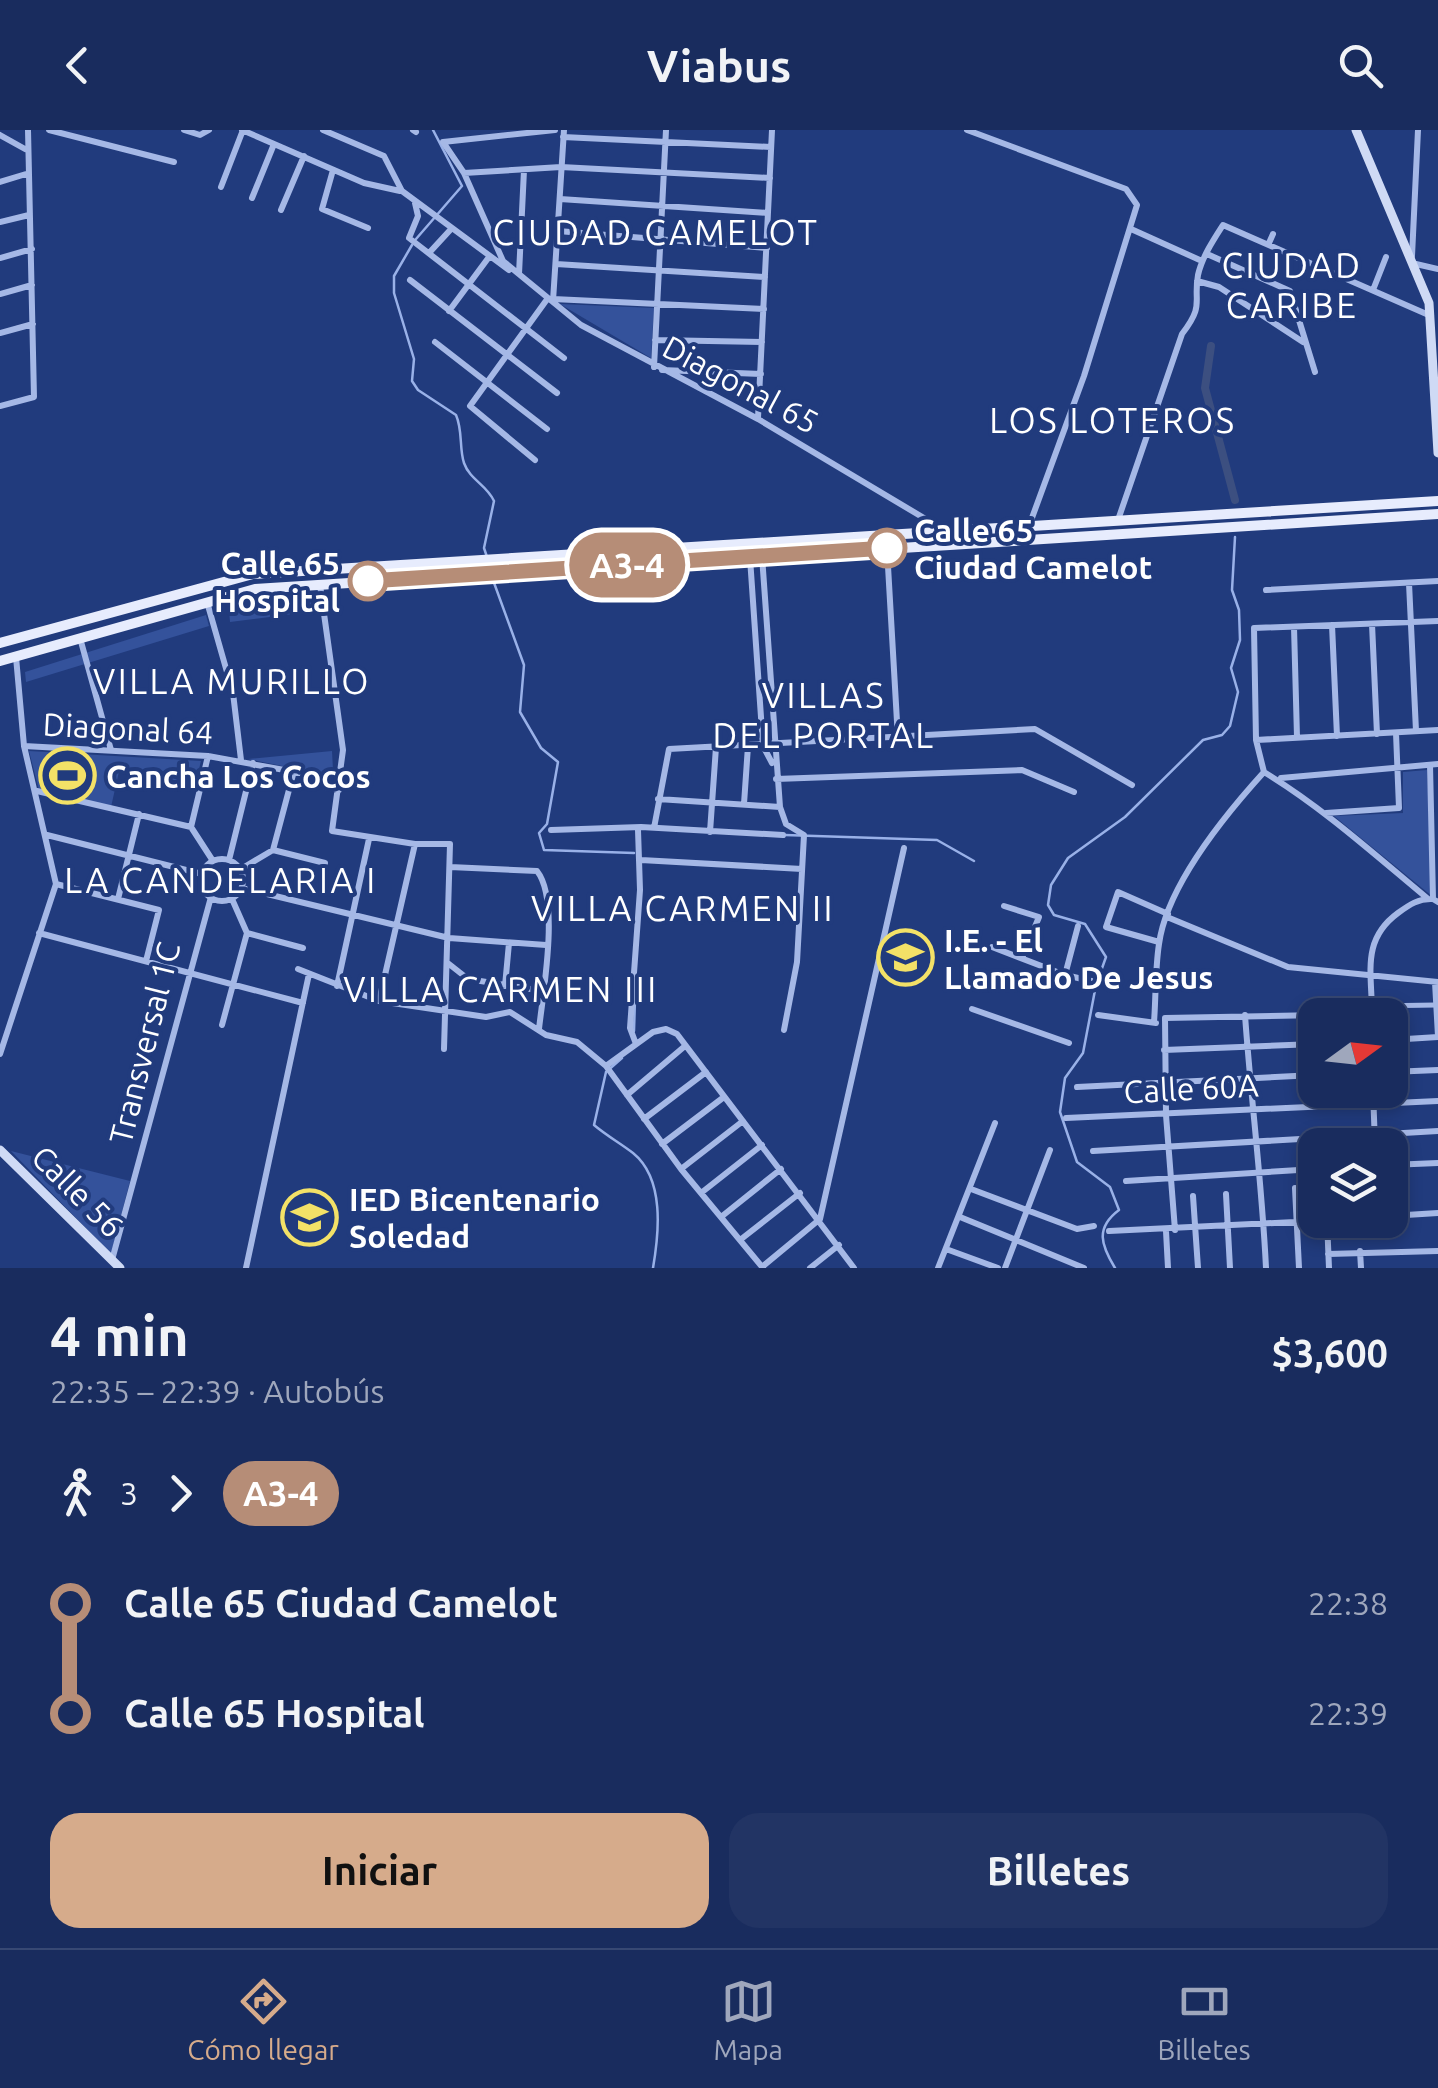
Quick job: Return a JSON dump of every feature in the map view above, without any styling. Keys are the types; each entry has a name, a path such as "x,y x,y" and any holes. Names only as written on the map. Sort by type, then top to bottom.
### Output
{"main road":[{"path":"1356,130 1414,261 1431,316 1438,453"},
{"path":"0,643 252,574 1438,501"},
{"path":"0,660 255,589 1438,514"},
{"path":"62,625 67,641"},
{"name":"Calle 56","path":"0,1150 116,1264"}],"street":[{"path":"0,406 34,397 32,249 25,149 28,130"},
{"path":"49,130 174,162"},
{"path":"184,130 200,135 209,130"},
{"path":"221,187 242,130 380,188 402,191"},
{"path":"323,130 384,156 402,191 519,275"},
{"path":"519,275 496,248 464,173 442,142 555,130"},
{"path":"666,130 656,368 761,374"},
{"path":"758,419 772,130"},
{"path":"967,130 1126,189 1137,205 1106,312 1028,526"},
{"path":"1418,130 1414,261 1438,268"},
{"path":"536,460 470,406 551,300 564,133 771,147"},
{"path":"0,134 25,149"},
{"path":"0,148 12,144"},
{"path":"252,198 274,144"},
{"path":"281,210 304,156"},
{"path":"464,173 561,166 770,178"},
{"path":"333,170 322,209 368,228"},
{"path":"519,275 524,170"},
{"path":"0,182 26,174"},
{"path":"560,199 769,213"},
{"path":"414,200 418,216"},
{"path":"423,207 410,238 564,358"},
{"path":"0,222 29,214"},
{"path":"1118,521 1182,334 1200,300 1196,281 1204,258 1223,224 1431,316"},
{"path":"428,253 452,228"},
{"path":"1131,230 1290,290 1316,372"},
{"path":"558,232 767,248"},
{"path":"1270,243 1273,234"},
{"path":"0,258 32,249"},
{"path":"449,311 489,257"},
{"path":"1373,290 1386,257"},
{"path":"556,264 765,277"},
{"name":"Diagonal 65","path":"519,275 582,325 656,368 758,419 945,530"},
{"path":"410,280 557,393"},
{"path":"1196,281 1218,287 1306,343"},
{"path":"0,294 32,284"},
{"path":"551,300 764,309"},
{"path":"0,333 32,324"},
{"path":"655,340 762,342"},
{"path":"435,342 546,430"},
{"path":"887,548 898,739"},
{"path":"756,557 753,605 763,746 774,768"},
{"path":"756,557 765,605 774,768 780,807 786,824 804,837 797,962 784,1030"},
{"path":"1266,590 1438,581"},
{"path":"1409,583 1416,731"},
{"path":"320,584 343,750 332,831 369,839 450,844 444,1049"},
{"path":"207,601 233,692 241,761"},
{"path":"753,605 765,605"},
{"path":"1264,772 1256,740 1254,628 1438,621"},
{"path":"1372,624 1377,734"},
{"path":"1332,626 1338,736"},
{"path":"1294,627 1297,737"},
{"path":"80,637 112,750"},
{"path":"0,1054 56,884 24,746 16,656"},
{"path":"654,828 669,750 1035,729 1132,785"},
{"path":"1256,740 1438,730"},
{"path":"1325,812 1399,808 1396,732"},
{"name":"Diagonal 64","path":"24,746 208,756 320,776 326,787 339,790"},
{"path":"710,832 716,746"},
{"path":"744,804 748,746"},
{"path":"191,827 208,756"},
{"path":"230,860 253,763"},
{"path":"1280,778 1434,765 1433,900"},
{"path":"776,780 1022,770 1074,792"},
{"path":"241,870 273,850 294,771"},
{"path":"1264,772 1280,778 1325,812 1433,900"},
{"path":"1154,1022 1159,942 1167,916 1205,844 1264,772"},
{"path":"36,791 191,827 212,861"},
{"path":"658,799 780,807"},
{"path":"118,900 140,814"},
{"path":"551,830 654,828 784,835"},
{"path":"636,1044 630,1028 641,860 638,830"},
{"path":"47,834 202,874"},
{"path":"337,986 369,839"},
{"path":"379,1001 415,844"},
{"path":"298,969 379,1001 486,1017 510,1012 539,1030 577,1042 606,1066 700,1193 763,1267 820,1219 904,848"},
{"path":"273,850 325,864"},
{"path":"230,860 241,870 242,888 232,899 211,898 202,885 202,874 212,861 230,860"},
{"path":"641,860 802,869"},
{"path":"450,867 537,871 547,908 539,1030"},
{"path":"56,884 158,910 146,961"},
{"path":"242,888 448,938 546,945"},
{"path":"1159,942 1106,927 1118,892 1288,967 1437,982 1438,1037 1408,1039"},
{"name":"Transversal 1C","path":"116,1264 188,972 211,898"},
{"path":"222,1025 247,934 232,899"},
{"path":"1372,998 1373,936 1409,905 1433,900"},
{"path":"1004,906 1038,916 1022,958"},
{"path":"1065,976 1078,926"},
{"path":"40,933 303,1003"},
{"path":"247,934 303,948"},
{"path":"505,987 508,943"},
{"path":"992,947 1065,976 1097,982"},
{"path":"448,963 468,979 543,991"},
{"path":"246,1268 309,974"},
{"path":"1408,1008 1436,1005"},
{"path":"972,1009 1070,1043"},
{"path":"1098,1015 1154,1022 1298,1014"},
{"path":"1246,1015 1251,1110 1262,1172 1266,1268"},
{"path":"1165,1021 1171,1179 1168,1268"},
{"path":"606,1066 653,1032 666,1028 706,1072 854,1268"},
{"path":"1164,1050 1298,1045"},
{"path":"627,1095 685,1046"},
{"path":"1408,1071 1438,1070"},
{"path":"644,1120 706,1072"},
{"path":"1078,1087 1298,1076"},
{"path":"662,1144 724,1097"},
{"name":"Calle 60A","path":"1408,1102 1438,1101"},
{"name":"Calle 60A","path":"1066,1118 1298,1108"},
{"path":"682,1169 743,1121"},
{"path":"938,1268 995,1123"},
{"path":"1408,1133 1438,1131"},
{"path":"1093,1150 1298,1140"},
{"path":"700,1193 762,1145"},
{"path":"946,1249 1002,1268 1050,1150"},
{"path":"1408,1165 1438,1163"},
{"path":"721,1217 780,1169"},
{"path":"1126,1181 1298,1171"},
{"path":"971,1188 1078,1230 1094,1226"},
{"path":"1109,1231 1298,1224 1295,1188"},
{"path":"740,1240 800,1193"},
{"path":"1226,1194 1230,1268"},
{"path":"1193,1196 1198,1268"},
{"path":"1408,1215 1438,1213"},
{"path":"960,1217 1084,1268"},
{"path":"1299,1238 1300,1268"},
{"path":"1328,1238 1329,1268"},
{"path":"810,1268 839,1245"},
{"path":"1328,1254 1438,1250"},
{"path":"1360,1251 1361,1268"}],"shaded area":[{"path":"560,304 654,308 651,358"},
{"path":"316,599 317,611 230,622 229,610"},
{"path":"206,615 209,626 26,682 25,672"},
{"path":"29,751 201,761 195,785 120,767 111,807 39,790"},
{"path":"332,751 333,770 326,775 248,759"},
{"path":"1427,770 1433,897 1334,816 1403,813 1403,772"},
{"path":"11,1151 130,1181 111,1254"}],"waterway":[{"path":"416,239 462,186 433,130"},
{"path":"412,245 394,276 394,293 414,359 412,381 418,390 456,415 464,463 494,501 484,548 487,557"},
{"path":"1211,346 1205,388 1235,500"},
{"path":"1115,1268 1106,1252 1103,1230 1119,1210 1110,1187 1077,1162 1060,1112 1065,1078 1083,1053 1096,985 1106,957 1085,924 1054,915 1048,905 1051,885 1068,858 1125,817 1203,740 1222,735 1230,726 1238,692 1231,668 1240,640 1239,610 1232,590 1235,537"},
{"path":"493,580 524,665 520,712 541,748 558,762 547,824 539,833 544,850 634,853"},
{"path":"785,835 937,840 974,861"},
{"path":"634,1031 635,999"},
{"path":"622,1058 606,1072 594,1125 633,1153 650,1177 658,1223 653,1268"}],"bus line":[{"name":"A3-4","path":"368,581 887,548"}],"place":[{"name":"Calle 65 Ciudad Camelot","path":"887,548"},
{"name":"Calle 65 Hospital","path":"368,581"},
{"name":"Cancha Los Cocos","path":"67,776"},
{"name":"I.E. - El Llamado De Jesus","path":"905,958"},
{"name":"IED Bicentenario Soledad","path":"310,1217"}],"district":[{"name":"CIUDAD CAMELOT","path":"656,232"},
{"name":"CIUDAD CARIBE","path":"1292,285"},
{"name":"LOS LOTEROS","path":"1113,420"},
{"name":"VILLA MURILLO","path":"232,681"},
{"name":"VILLAS DEL PORTAL","path":"824,715"},
{"name":"LA CANDELARIA I","path":"221,880"},
{"name":"VILLA CARMEN II","path":"683,908"},
{"name":"VILLA CARMEN III","path":"501,989"}]}
